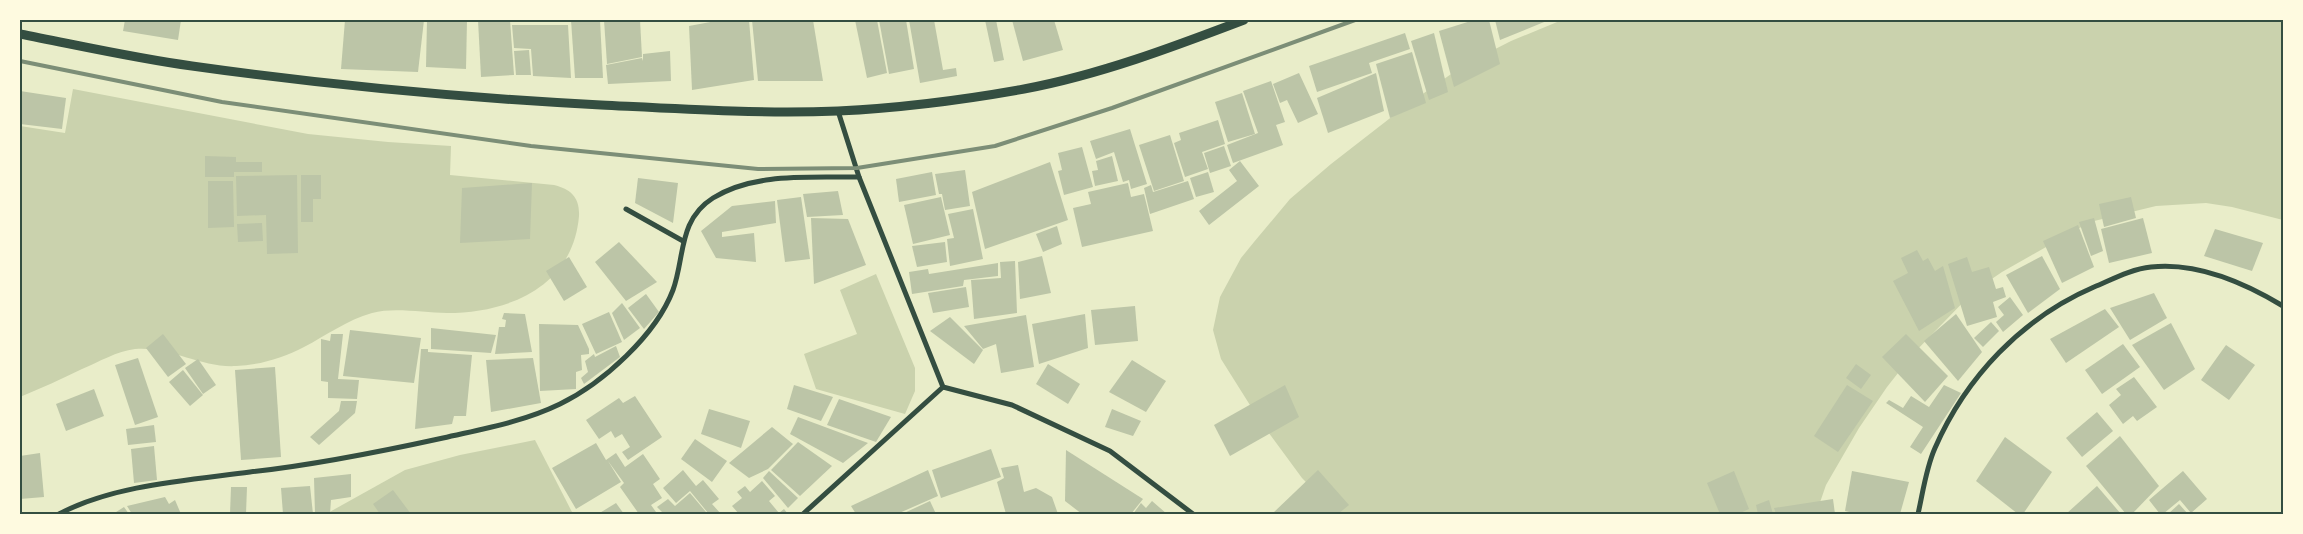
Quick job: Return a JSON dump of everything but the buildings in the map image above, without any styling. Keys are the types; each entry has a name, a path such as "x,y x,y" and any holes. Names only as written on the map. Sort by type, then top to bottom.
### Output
{"street":[{"path":"20,34 189,65 394,90 560,103 687,109 838,111 953,100 1027,88 1106,68 1184,43 1244,20"},
{"path":"838,111 859,177 943,387"},
{"path":"59,514 123,490 369,454 502,424 559,404 604,376 652,326 663,311 672,291 682,241 696,214 712,199 739,186 780,178 859,177"},
{"path":"626,209 682,241"},
{"path":"1918,514 1934,449 1957,404 1969,386 2021,332 2060,304 2105,282 2150,267 2190,269 2231,280 2283,306"},
{"path":"803,514 943,387"},
{"path":"943,387 1012,405 1110,451 1171,495 1193,514"}],"green space":[{"path":"1562,20 2283,20 2283,220 2232,207 2206,203 2156,206 2090,222 2002,272 1974,291 1913,354 1887,387 1859,428 1826,485 1816,514 1337,514 1302,478 1260,421 1221,359 1213,330 1220,297 1241,258 1254,242 1290,199 1331,164 1407,105 1464,65 1511,41"},
{"path":"73,89 308,134 451,146 450,175 554,185 570,192 576,199 579,210 574,240 565,261 551,277 534,291 515,301 493,308 471,312 447,313 400,310 372,313 346,324 288,354 271,360 245,365 223,366 161,351 148,349 128,350 108,357 20,397 20,126 65,133"},
{"path":"876,274 915,368 915,391 905,414 816,389 804,354 857,334 840,290"},
{"path":"535,440 573,514 326,514 405,470 460,455"}],"railway":[{"path":"20,61 222,102 531,146 758,169 857,168 995,146 1112,108 1355,20"}]}
